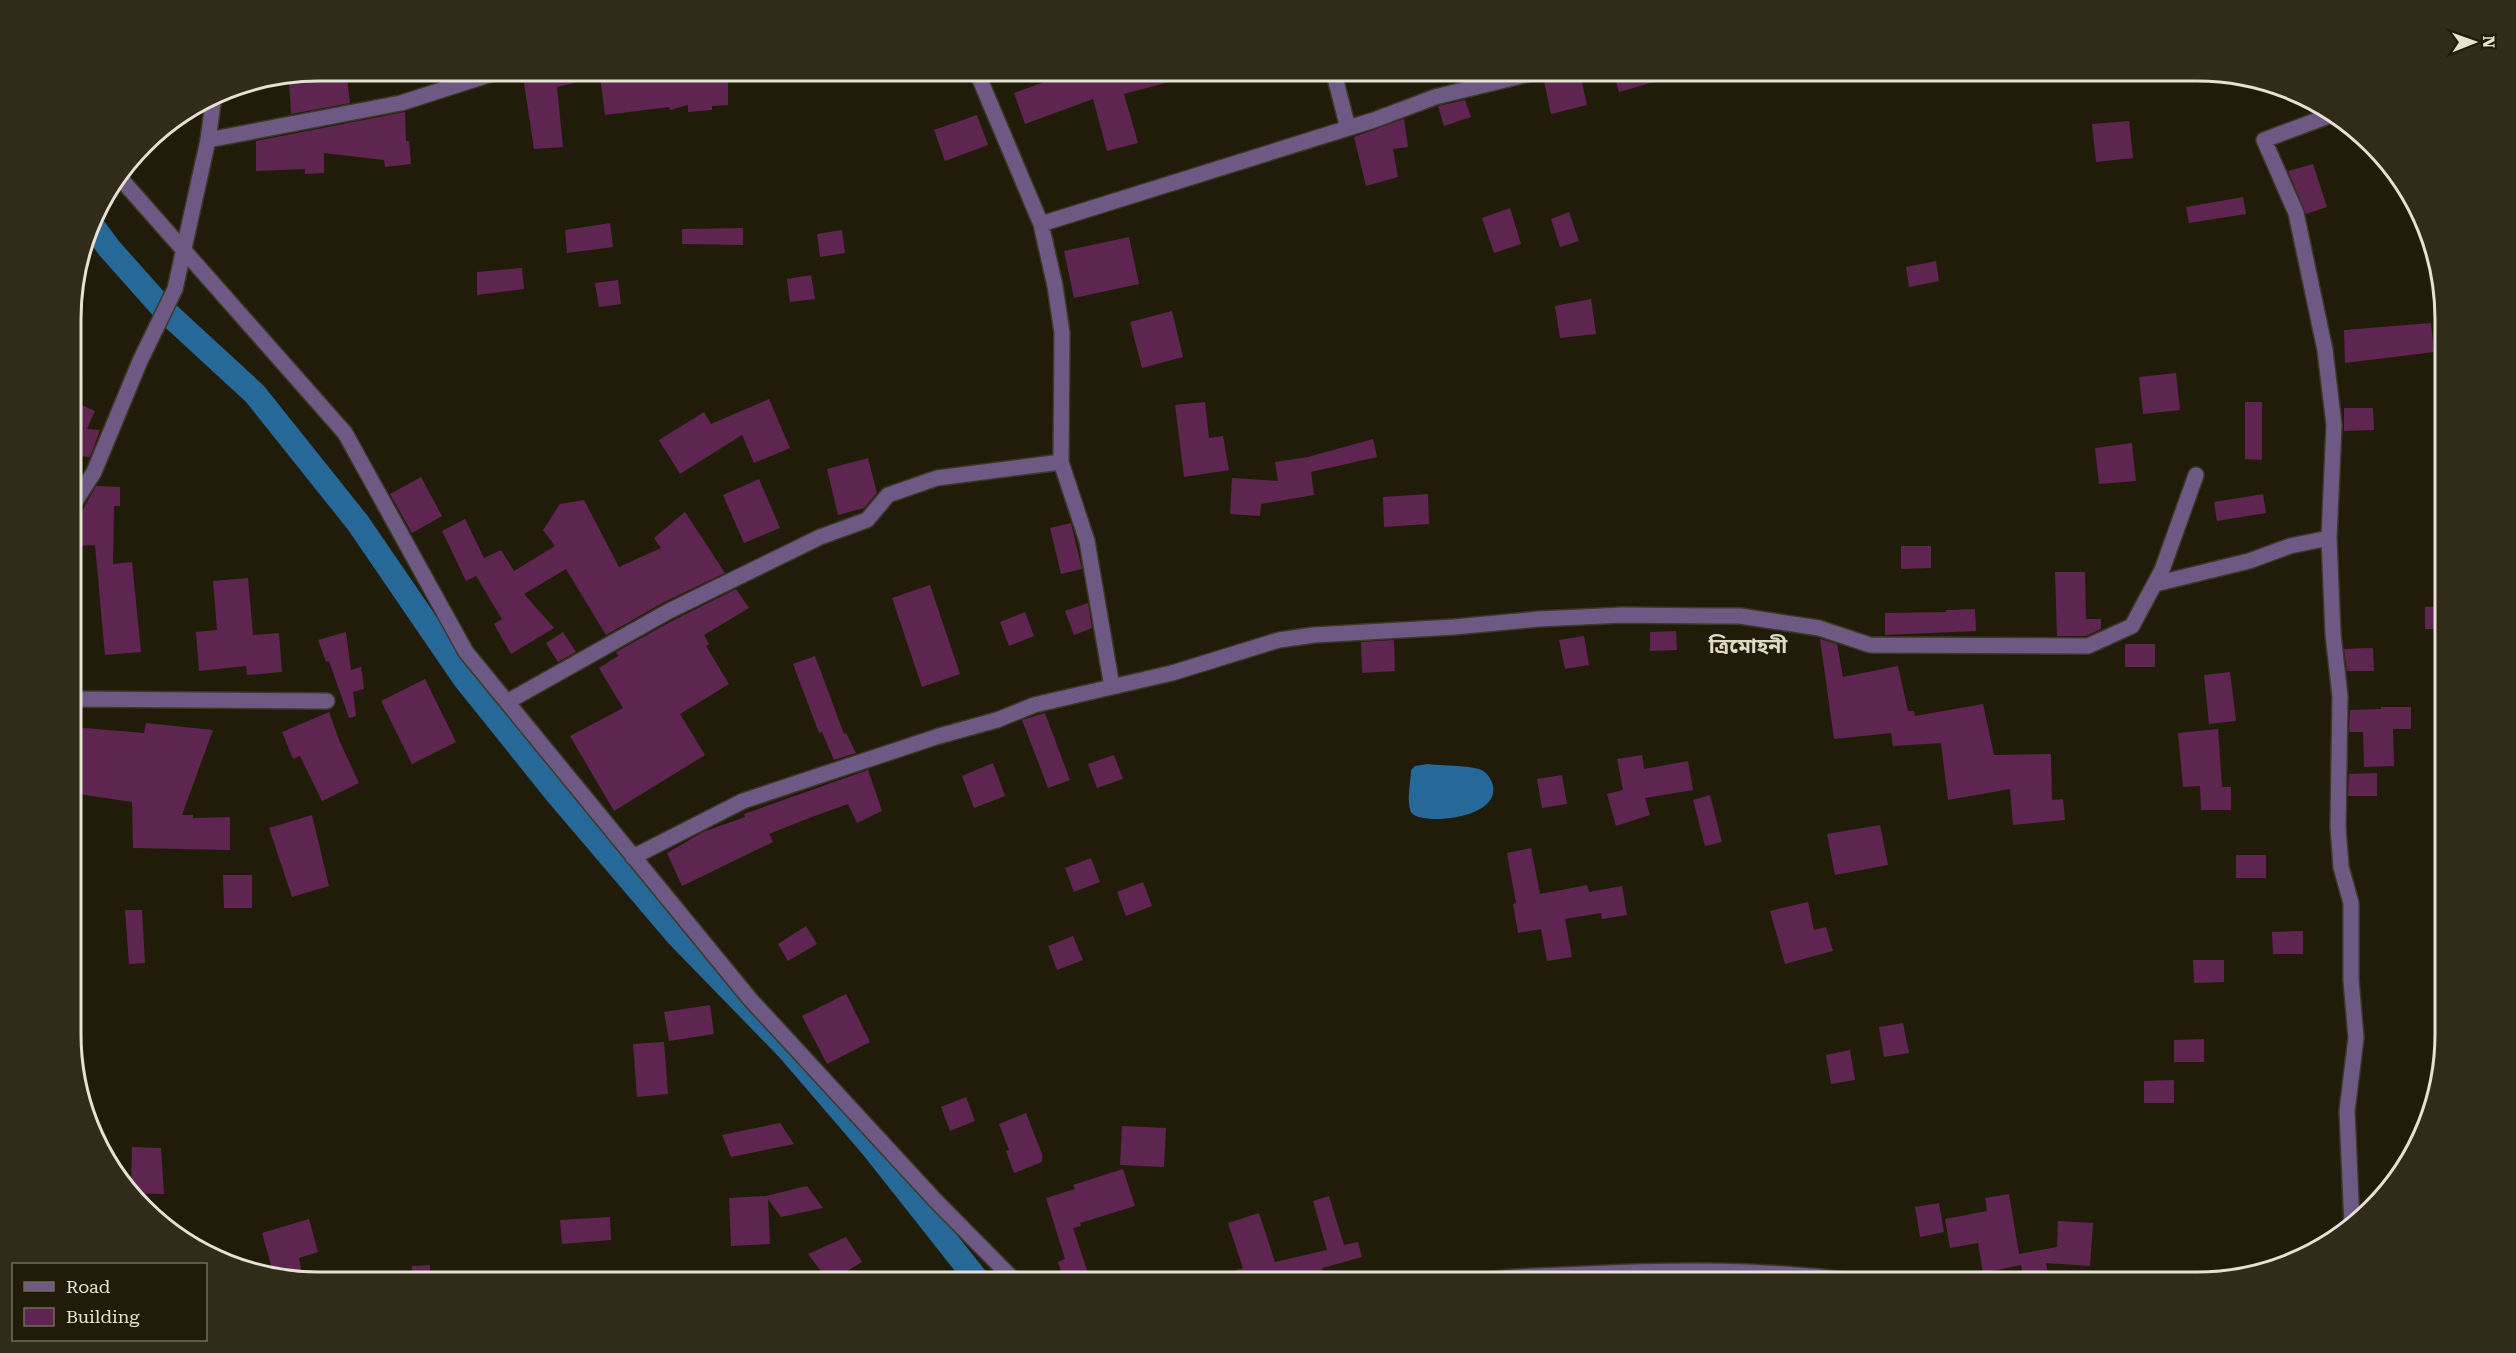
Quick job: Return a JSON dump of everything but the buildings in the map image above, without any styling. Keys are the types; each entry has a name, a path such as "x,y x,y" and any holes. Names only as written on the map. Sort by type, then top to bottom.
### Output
{"street":[{"path":"208,140 402,103 470,81"},
{"path":"981,81 1041,224 1055,286 1062,333 1061,462 1087,541 1112,687"},
{"path":"1336,81 1348,128"},
{"path":"1041,224 1348,128 1435,97 1500,81"},
{"path":"81,493 94,472 140,361 175,289 208,140 213,107"},
{"path":"2324,118 2264,140 2296,213 2325,350 2334,425 2329,538 2333,634 2340,696 2338,827 2341,867 2351,903 2351,980 2356,1038 2347,1111 2352,1215"},
{"path":"124,183 345,433 466,652 750,999 936,1201 1006,1272"},
{"path":"507,702 669,611 820,537 867,520 888,495 937,478 1061,462"},
{"path":"633,857 743,801 939,736 997,720 1034,705 1172,673 1279,640 1314,635 1623,615 1740,616 1819,628 1870,645 2088,646 2132,626 2162,570 2196,475"},
{"path":"2155,585 2249,561 2290,546 2329,538"},
{"path":"81,699 327,701"},
{"path":"1618,1272 1698,1269 1755,1272"}],"water":[{"path":"1428,764 1482,770 1492,783 1492,797 1484,806 1472,813 1457,817 1428,819 1417,816 1411,812 1409,803 1411,770 1415,766"}],"waterway":[{"path":"98,232 165,311 255,394 358,523 464,678 557,794 678,936 788,1049 873,1148 971,1272"}],"district":[{"name":"ত্রিমোহনী","path":"1748,646"}]}
